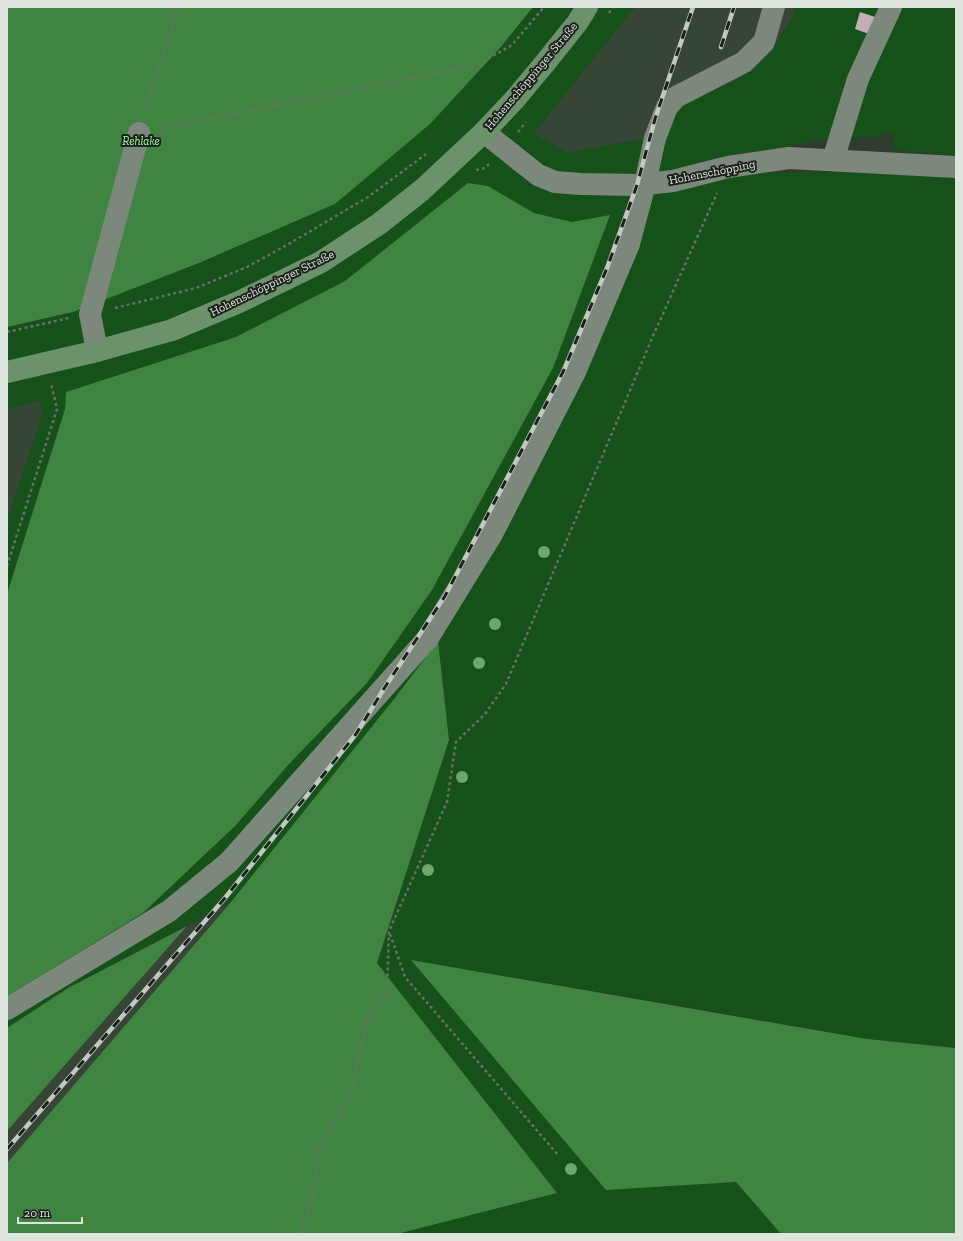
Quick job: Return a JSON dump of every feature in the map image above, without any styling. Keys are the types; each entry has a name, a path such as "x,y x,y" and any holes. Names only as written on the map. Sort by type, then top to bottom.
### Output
{"main road":[{"name":"Hohenschöppinger Straße","path":"7,372 97,351 172,330 239,302 322,262 379,224 422,190 454,161 515,100 577,23 587,7"}],"street":[{"path":"7,1009 170,911 229,862 428,638 492,534 575,372 629,244 645,184 655,138 667,107 676,97 744,62 764,42 774,7"},
{"path":"833,160 858,79 891,7"},
{"name":"Hohenschöpping","path":"484,132 538,175 555,182 637,185 673,181 728,167 790,158 956,167"},
{"path":"97,351 90,314 138,133"}],"path":[{"path":"178,7 138,133 477,65 512,45 544,7"},
{"path":"608,13 613,7"},
{"path":"454,161 466,172 485,168 505,149 529,118"},
{"path":"7,332 90,314 196,288 247,267 368,197 426,154"},
{"path":"300,1234 312,1200 319,1151 352,1091 368,1021 387,990 389,931 447,802 456,742 485,714 506,684 653,336 728,167"},
{"path":"7,566 57,409 47,363"},
{"path":"389,931 405,977 558,1155"}],"shaded area":[{"path":"635,7 794,7 792,19 774,46 759,63 734,82 708,90 649,138 569,153 533,134"},
{"path":"40,401 43,414 7,521 7,409"},
{"path":"231,902 7,1163 7,1131 187,926"}],"green space":[{"name":"Rehlake","path":"7,7 533,7 500,48 430,124 335,204 199,263 73,312 7,327"},
{"path":"533,7 635,7 533,134 569,153 649,138 680,105 708,90 734,82 759,63 774,46 792,19 794,7 956,7 956,156 896,150 893,142 895,134 886,133 879,137 830,139 803,143 784,148 737,154 733,173 832,172 956,178 956,1048 867,1039 411,960 606,1190 736,1182 781,1234 397,1234 557,1193 377,963 449,741 438,641 394,699 231,902 68,988 7,1028 7,996 143,913 235,826 289,764 367,683 432,590 553,368 609,216 572,222 534,213 488,186 468,183 345,281 236,337 66,392 65,409 7,594 7,521 43,414 40,401 7,409 7,327 73,312 199,263 335,204 500,48"},
{"path":"468,183 488,186 534,213 572,222 610,215 553,368 432,590 367,683 289,764 235,826 143,913 7,996 7,594 65,409 66,392 236,337 345,281"},
{"path":"438,641 449,740 377,963 557,1193 397,1234 7,1234 7,1163 231,902 394,699"},
{"path":"187,926 7,1131 7,1028 68,988"},
{"path":"411,960 867,1039 956,1048 956,1234 781,1234 736,1182 606,1190"}],"building":[{"path":"860,12 878,18 872,35 855,29"}],"railway":[{"path":"7,1149 225,898 356,734 445,596 563,372 607,268 637,185 655,119 693,7"},
{"path":"721,47 734,7"}]}
